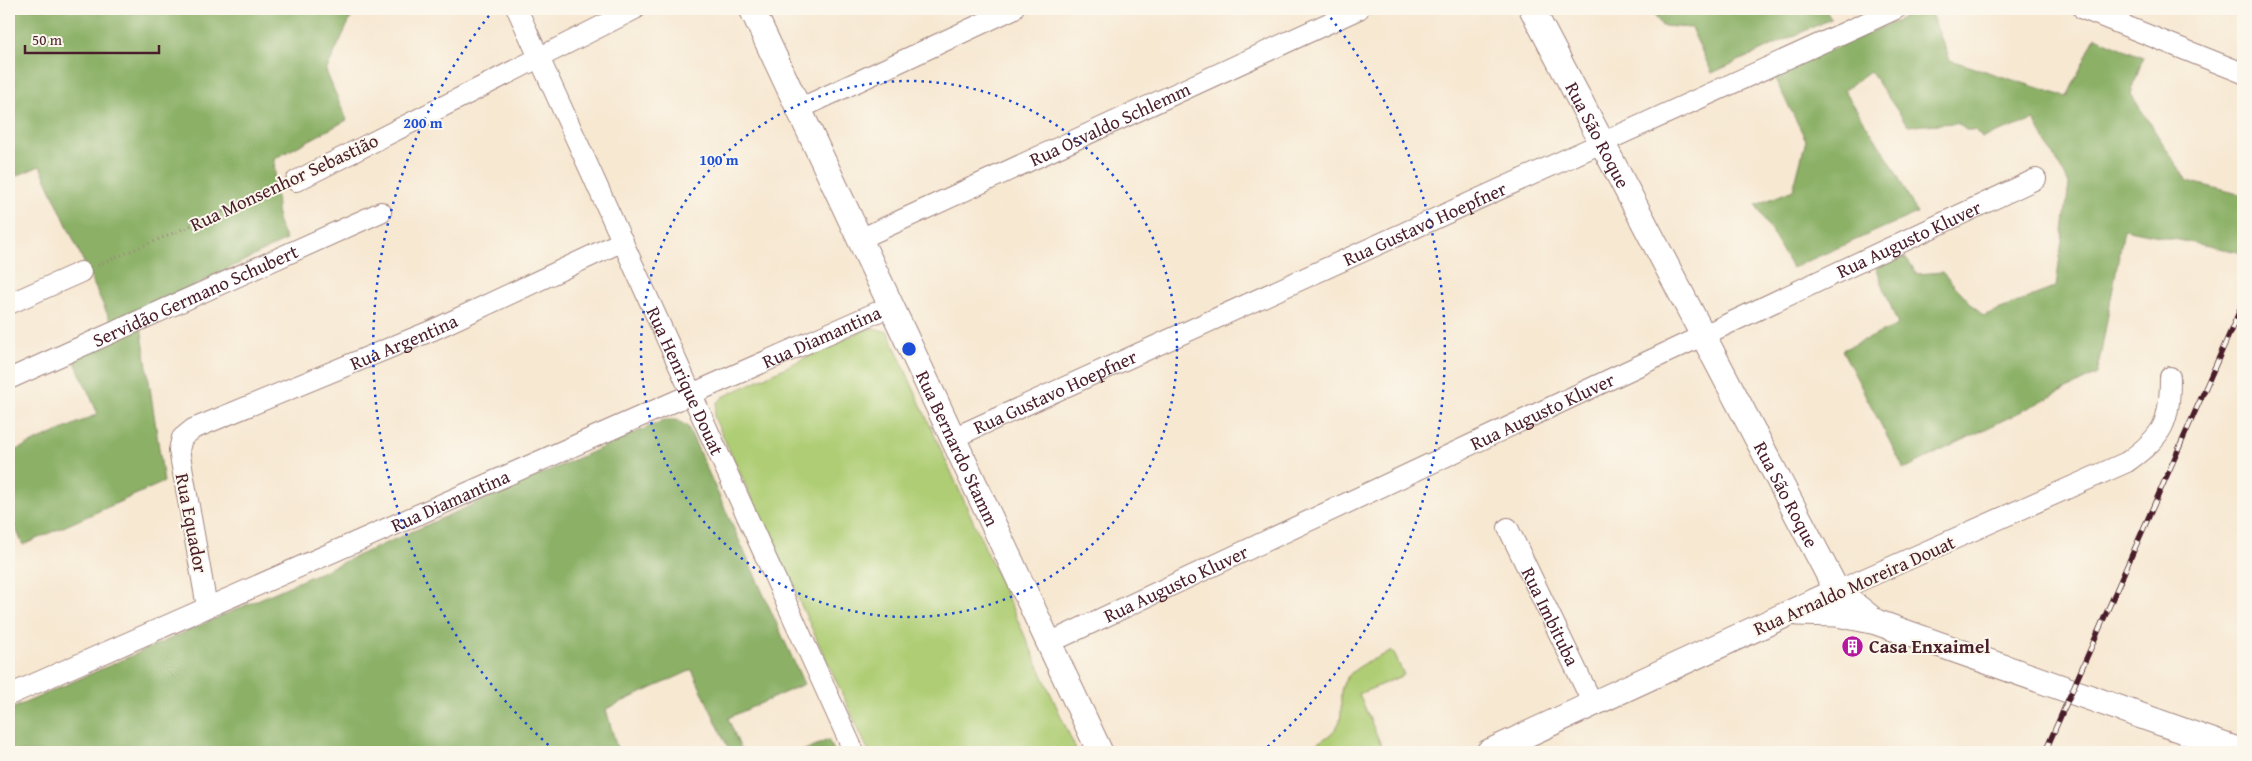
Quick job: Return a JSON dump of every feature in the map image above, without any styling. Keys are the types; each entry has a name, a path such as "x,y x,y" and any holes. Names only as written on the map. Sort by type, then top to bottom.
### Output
{"street":[{"name":"Rua Henrique Douat","path":"517,9 854,752"},
{"name":"Rua Monsenhor Sebastião","path":"296,181 635,9"},
{"name":"Rua Bernardo Stamm","path":"752,9 1100,752"},
{"path":"799,109 1013,9"},
{"name":"Rua Osvaldo Schlemm","path":"860,239 1359,9"},
{"name":"Rua São Roque","path":"1532,9 1838,591 1876,622 2243,752"},
{"name":"Rua Gustavo Hoepfner","path":"953,438 1896,9"},
{"path":"2083,9 2243,74"},
{"name":"Rua Augusto Kluver","path":"1049,643 2036,178"},
{"name":"Servidão Germano Schubert","path":"9,379 381,212"},
{"name":"Rua Argentina","path":"182,438 192,429 211,420 418,337 623,241"},
{"path":"9,304 81,272"},
{"name":"Rua Diamantina","path":"9,695 891,306"},
{"name":"Rua Arnaldo Moreira Douat","path":"1488,752 1524,743 1593,704 1786,614 2127,462 2150,445 2164,426 2170,404 2170,377"},
{"name":"Rua Equador","path":"182,438 179,450 180,462 207,607"},
{"name":"Rua Imbituba","path":"1508,528 1593,704"},
{"path":"1786,614 1803,612 1828,613 1876,622"}],"path":[{"name":"Rua Monsenhor Sebastião","path":"81,272 296,181"}],"green space":[{"path":"9,9 355,9 326,71 347,120 274,159 278,223 286,240 139,313 164,482 23,545 9,513 9,453 98,414 71,353 116,333 40,166 9,179"},
{"path":"1651,9 1825,9 1831,19 1712,73 1691,28 1662,26"},
{"path":"1923,9 1929,9 1950,60 2067,97 2095,37 2143,57 2131,94 2187,181 2243,195 2243,253 2124,229 2097,374 1904,469 1842,350 1898,325 1876,267 1890,256 1907,259 1917,274 1942,272 1983,316 2056,287 2069,184 2034,120 1982,138 1975,130 1966,130 1957,123 1908,126 1870,71 1844,90 1891,163 1917,213 1792,268 1756,205 1793,190 1806,140 1773,75"},
{"path":"874,328 888,332 1077,752 869,752 714,417 717,403 723,397 864,330"},
{"path":"664,420 677,420 688,427 804,684 728,718 742,752 730,752 692,670 606,709 618,752 9,752 9,710"},
{"path":"1393,651 1404,675 1359,694 1384,752 1300,752 1322,740 1336,728 1341,715 1341,692 1343,684 1348,677 1369,661"},
{"path":"828,740 835,752 800,752"}],"railway":[{"path":"2045,752 2243,303"}],"place":[{"name":"Casa Enxaimel","path":"1853,646"}]}
